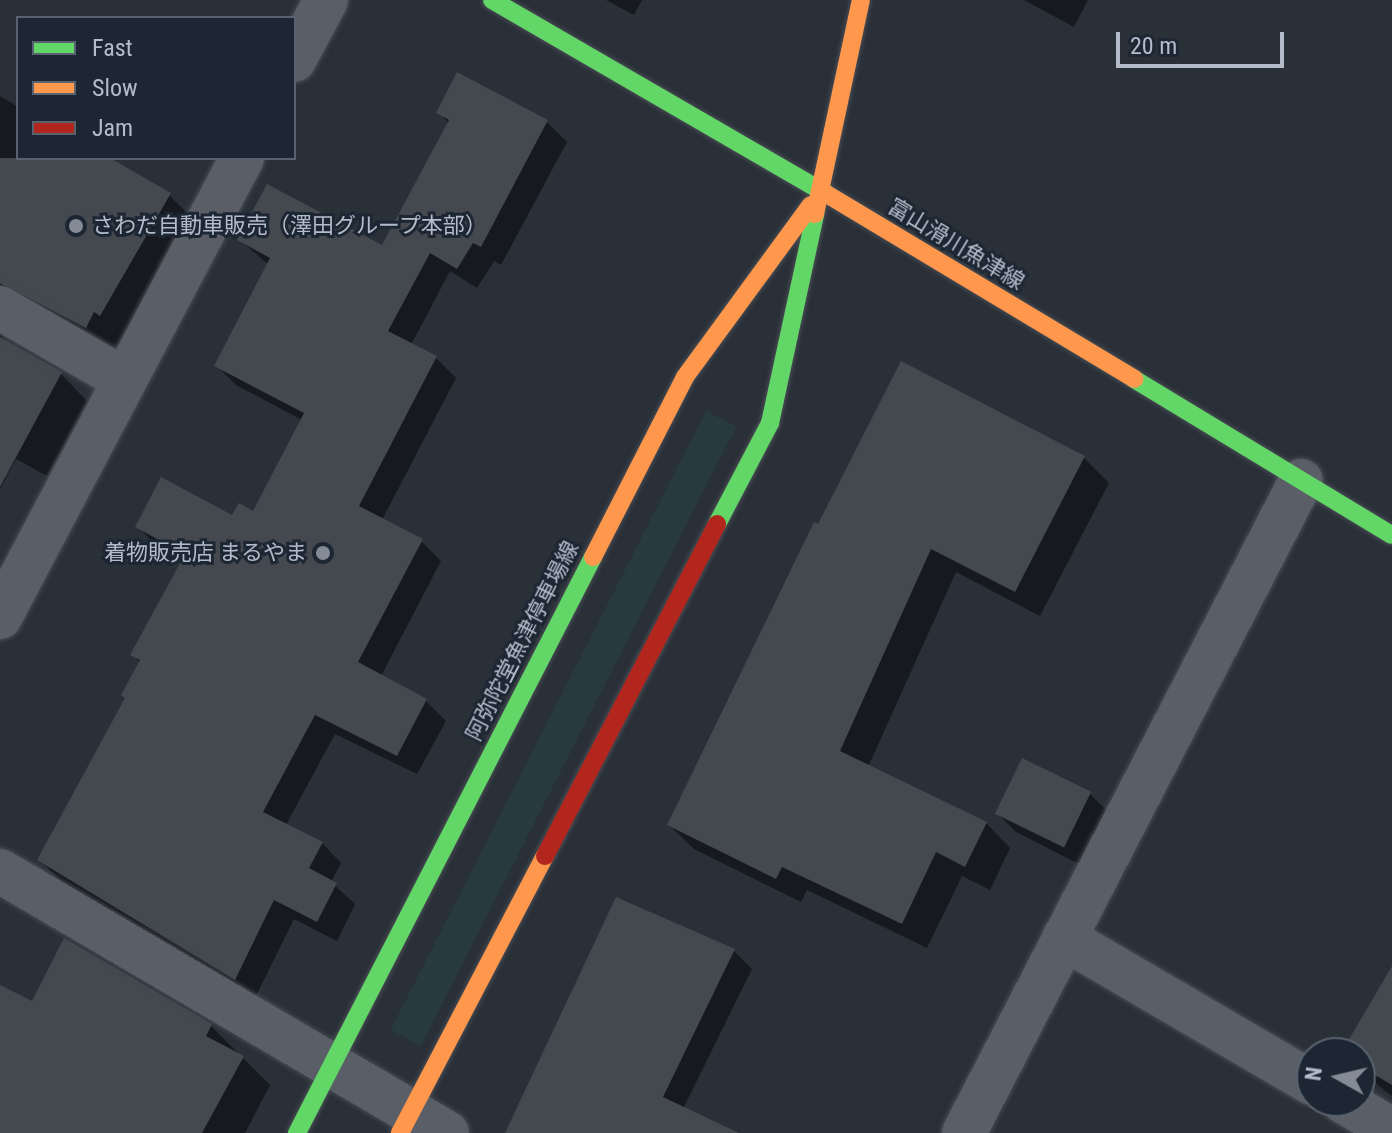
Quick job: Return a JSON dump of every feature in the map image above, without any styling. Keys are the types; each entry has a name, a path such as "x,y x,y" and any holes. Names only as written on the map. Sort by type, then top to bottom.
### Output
{"main road":[{"name":"富山滑川魚津線","path":"492,0 822,191 1392,535"},
{"name":"阿弥陀堂魚津停車場線","path":"419,1126 770,423 861,0"},
{"name":"阿弥陀堂魚津停車場線","path":"297,1133 685,377 822,191"}],"street":[{"path":"296,56 326,0"},
{"path":"0,617 241,160"},
{"path":"0,308 125,380"},
{"path":"964,1133 1301,481"},
{"path":"0,871 332,1065 419,1126"},
{"path":"1064,938 1296,1074"},
{"path":"1370,1117 1392,1130"}],"green space":[{"path":"706,411 736,426 421,1046 390,1030"}],"building":[{"path":"457,72 548,120 481,247 473,243 457,269 430,253 388,331 437,356 359,506 423,539 358,662 427,699 397,756 315,715 263,812 323,842 309,868 337,883 317,922 274,900 235,980 37,860 125,698 121,695 140,660 130,655 185,554 135,527 161,477 232,515 239,503 253,511 304,413 214,366 270,258 237,240 267,184 382,245 449,120 436,113"},
{"name":"さわだ自動車販売（澤田グループ本部）","path":"0,158 113,160 171,193 100,316 94,312 86,328 0,283"},
{"path":"0,337 62,372 0,487"},
{"path":"901,361 1085,456 1015,592 931,549 840,751 987,822 965,867 936,852 902,924 782,867 776,879 667,825 814,522 818,524"},
{"path":"1022,758 1091,792 1064,847 995,814"},
{"path":"616,897 735,949 663,1097 739,1133 505,1133"},
{"path":"64,938 212,1024 206,1036 244,1056 202,1133 0,1133 0,985 32,1001"},
{"path":"1392,966 1392,1085 1376,1076 1376,1037 1350,1037"}],"traffic: fast":[{"path":"492,0 825,193"},
{"path":"717,524 770,423 815,214"},
{"path":"1134,379 1392,535"},
{"path":"297,1133 593,557"}],"traffic: slow":[{"path":"815,214 861,0"},
{"path":"825,193 1134,379"},
{"path":"593,557 685,377 811,205"},
{"path":"400,1133 545,856"}],"traffic: jam":[{"path":"545,856 717,524"}],"place":[{"name":"さわだ自動車販売（澤田グループ本部）","path":"76,226"},
{"name":"着物販売店 まるやま","path":"323,553"}]}
